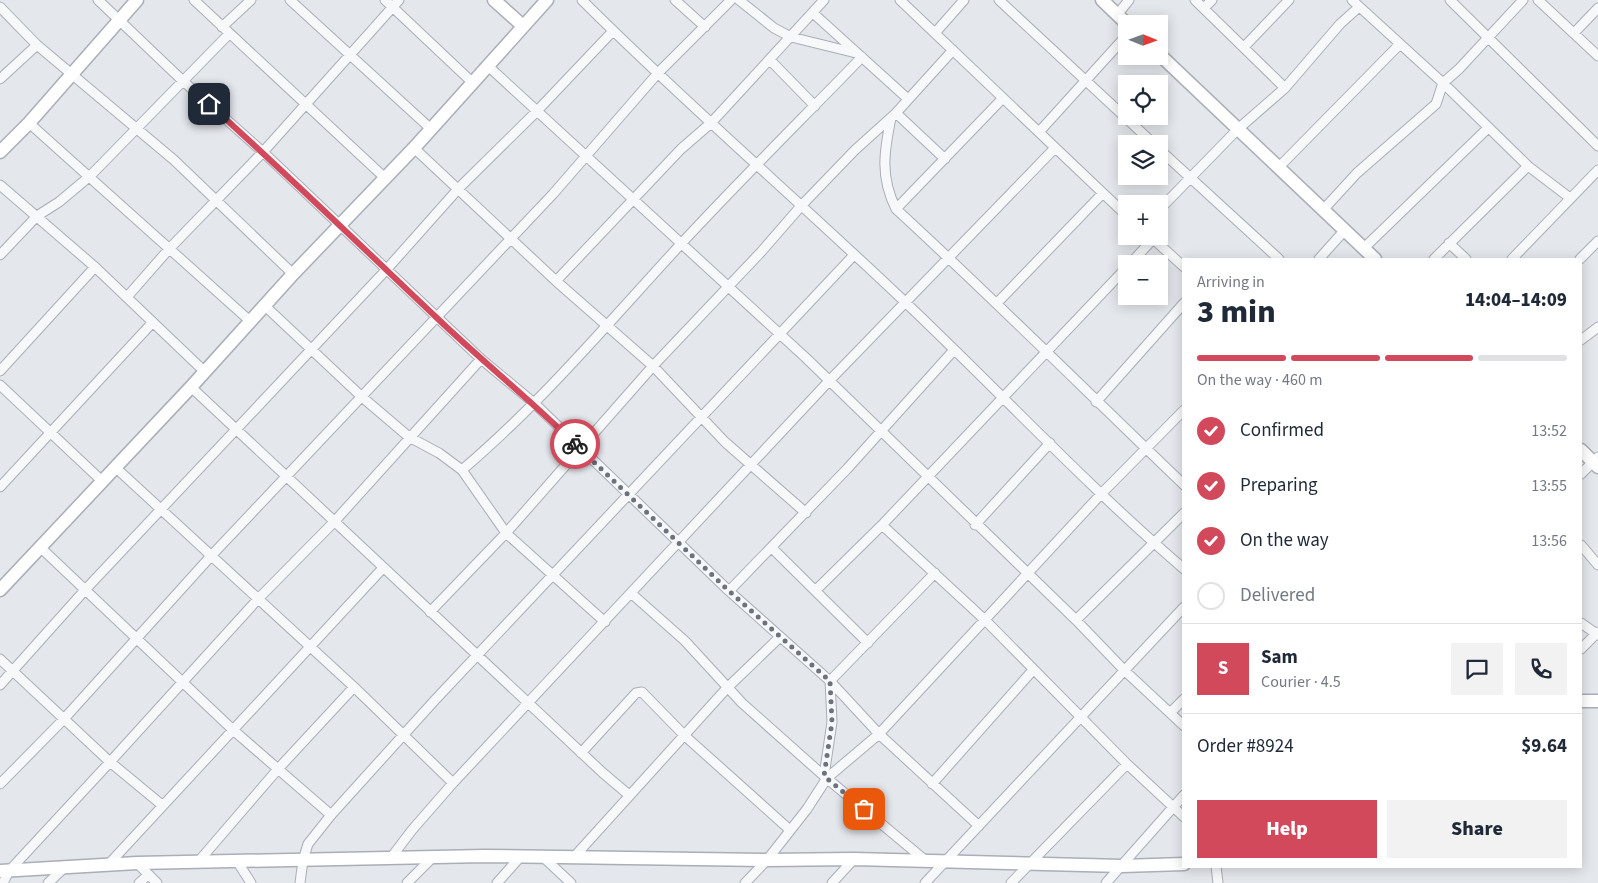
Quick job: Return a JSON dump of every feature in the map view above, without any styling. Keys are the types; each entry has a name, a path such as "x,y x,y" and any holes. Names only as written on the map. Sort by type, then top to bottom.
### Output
{"street":[{"path":"8,0 0,7 37,45 174,160 293,274"},
{"path":"98,0 182,81 263,152 480,359 534,403 729,591 830,681 879,734 979,826"},
{"path":"0,152 29,123 120,22 137,0"},
{"path":"194,0 385,178"},
{"path":"0,255 37,216 59,202 90,176 182,81 251,0"},
{"path":"290,0 432,129"},
{"path":"386,0 396,3 473,83"},
{"path":"494,0 523,26"},
{"path":"1,588 205,372 293,274 432,129 547,0"},
{"path":"582,0 711,123 905,302 1002,398 1182,567"},
{"path":"675,0 705,27"},
{"path":"0,784 63,720 212,556 588,156 658,73 731,0"},
{"path":"739,0 774,28 791,37 859,55"},
{"path":"556,281 681,149 711,123 824,0"},
{"path":"900,0 1118,208"},
{"path":"935,33 964,0"},
{"path":"999,0 1144,135"},
{"path":"1102,0 1118,15 1129,0"},
{"path":"1195,0 1285,88"},
{"path":"1204,8 1212,0"},
{"path":"1244,47 1288,0"},
{"path":"1450,0 1598,146"},
{"path":"1323,210 1357,173 1436,104 1443,83 1460,68 1523,0"},
{"path":"1538,0 1598,56"},
{"path":"127,297 169,248 263,152 396,3"},
{"path":"1168,200 1238,129 1285,88 1356,3 1443,83 1528,166 1570,198"},
{"path":"1574,33 1598,8"},
{"path":"812,13 908,100"},
{"path":"0,685 85,590 387,269 459,188 536,112 613,31"},
{"path":"1279,167 1400,44"},
{"path":"0,79 37,45"},
{"path":"1039,132 1118,45"},
{"path":"430,612 506,533 653,366 761,252 801,206 855,150 894,115 953,50"},
{"path":"462,470 498,439 609,326 680,245 815,106 859,55"},
{"path":"770,60 815,106"},
{"path":"1168,63 1374,258"},
{"path":"488,66 536,112 634,198 680,245 780,334 975,525 1076,620 1124,670 1182,724"},
{"path":"896,209 1003,98"},
{"path":"894,115 946,159"},
{"path":"894,115 886,141 884,168 887,191 896,209 997,303 1096,402 1182,482"},
{"path":"29,123 250,321"},
{"path":"1364,248 1488,128"},
{"path":"414,148 459,188 556,281 653,366 701,417 752,466 806,513"},
{"path":"390,859 412,830 453,784 752,466 829,381 1054,149"},
{"path":"1168,157 1278,258"},
{"path":"1435,258 1528,166"},
{"path":"1513,258 1598,170"},
{"path":"0,185 95,267 205,372"},
{"path":"997,303 1102,194"},
{"path":"1320,258 1344,231"},
{"path":"1581,258 1598,241"},
{"path":"1448,243 1465,258"},
{"path":"1138,255 1146,245"},
{"path":"1160,245 1182,265"},
{"path":"300,883 303,860 313,836 331,815 403,734 478,657 552,575 854,255"},
{"path":"0,371 95,267"},
{"path":"816,590 882,525 1118,276"},
{"path":"264,305 362,397 409,437 439,453 462,470 506,533 605,622"},
{"path":"1096,402 1182,305"},
{"path":"0,487 153,322"},
{"path":"1582,339 1598,327"},
{"path":"729,591 806,513 954,350"},
{"path":"2,883 4,871 110,762 258,599 334,522 480,359"},
{"path":"0,385 102,481"},
{"path":"191,387 581,753 629,795"},
{"path":"745,883 767,860 790,830 826,777 879,734 1102,493 1182,412"},
{"path":"975,525 1050,443"},
{"path":"1582,451 1596,462 1582,473"},
{"path":"115,467 354,687 453,784"},
{"path":"1076,620 1182,515"},
{"path":"882,525 985,620 1127,764 1182,815"},
{"path":"1582,546 1598,564"},
{"path":"40,547 232,729 331,815"},
{"path":"772,548 868,642"},
{"path":"108,866 232,729 383,568"},
{"path":"826,777 832,722 830,681 935,573"},
{"path":"632,594 685,641 727,688 826,777 926,861"},
{"path":"925,883 1182,608"},
{"path":"1582,623 1598,634 1582,648"},
{"path":"574,857 727,688 780,637"},
{"path":"0,659 63,720 162,805"},
{"path":"932,784 1033,670"},
{"path":"198,862 278,769 354,687"},
{"path":"581,753 636,693 642,692 685,736 790,830"},
{"path":"1170,713 1182,701"},
{"path":"1582,701 1598,701"},
{"path":"1011,883 1127,764"},
{"path":"1106,883 1182,797"},
{"path":"4,871 136,863 521,856 767,860 854,859 1122,866 1182,864"},
{"path":"497,883 521,856"},
{"path":"542,856 571,883"},
{"path":"407,883 432,858"},
{"path":"832,883 854,859"},
{"path":"237,861 251,883"},
{"path":"136,863 157,883"},
{"path":"48,883 64,868"},
{"path":"1216,868 1218,883"},
{"path":"139,883 148,875"}],"way so far":[{"path":"575,444 729,591 830,681 832,722 824,776 864,809"}],"route":[{"path":"209,104 263,152 480,359 534,403 575,444"}]}
